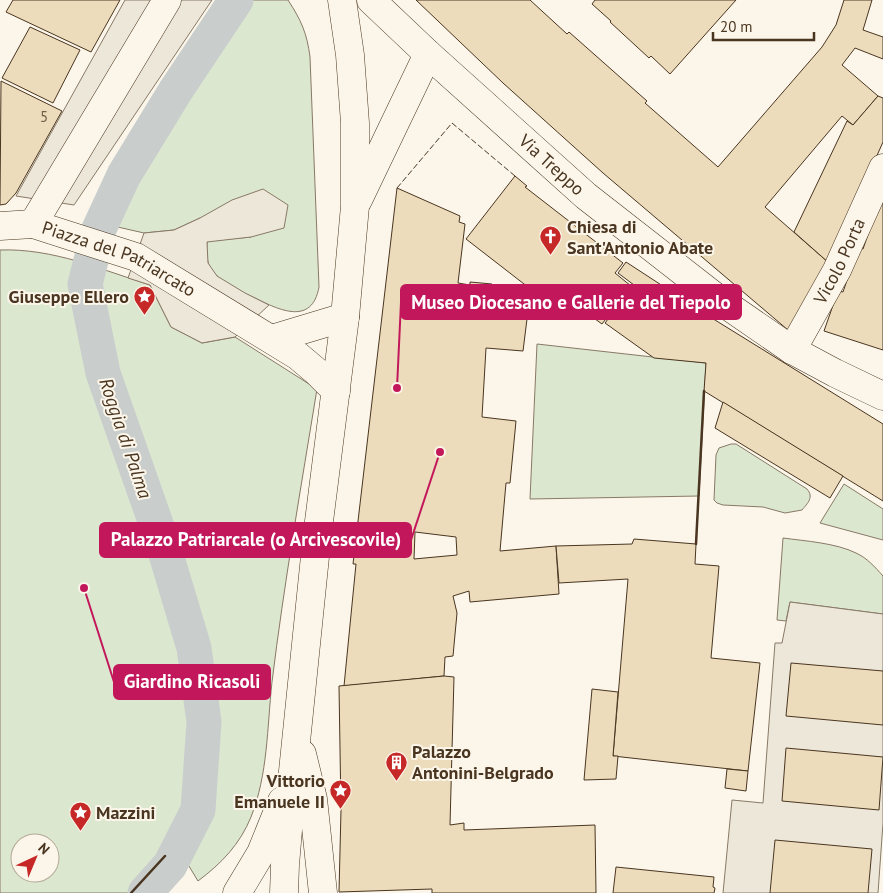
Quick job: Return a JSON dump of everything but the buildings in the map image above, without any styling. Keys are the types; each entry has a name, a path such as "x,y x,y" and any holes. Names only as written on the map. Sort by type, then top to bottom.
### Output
{"street":[{"name":"Piazza del Patriarcato","path":"167,0 33,224 136,257 298,356 336,391"},
{"path":"284,893 293,771 317,536 345,316 355,206 355,123 350,55 342,0"},
{"path":"355,206 428,54 371,0"},
{"name":"Via Treppo","path":"428,54 586,196 718,299 792,350 883,396"},
{"name":"Vicolo Porta","path":"792,350 837,270 883,168"},
{"path":"0,226 33,224"},
{"path":"272,339 345,316"},
{"path":"297,733 313,799 323,893"},
{"path":"237,893 261,853 274,824 293,771"},
{"path":"253,893 285,865 298,846 307,826 313,799"}],"green space":[{"path":"252,0 288,0 303,27 309,48 319,287 315,299 309,307 302,311 293,312 264,303 229,285 212,271 207,259 207,241 251,237 200,218 174,230 144,233 109,225 196,79"},
{"path":"0,250 39,252 77,261 74,280 93,369 143,508 177,621 185,658 192,724 191,797 184,821 168,852 131,893 0,893"},
{"path":"99,268 150,285 171,327 202,343 235,337 317,389 282,609 272,682 264,768 257,801 247,827 236,844 215,867 198,881 181,853 204,813 212,718 211,695 200,642 108,367 94,284"},
{"path":"537,344 706,363 699,496 530,499"},
{"path":"736,444 807,489 810,497 802,510 785,513 763,507 717,503 714,500 716,455 719,448"},
{"path":"844,484 883,509 883,540 820,523"},
{"path":"783,538 839,547 856,553 867,560 883,576 883,614 790,602 786,621 777,620"}],"shaded area":[{"path":"125,0 212,0 74,205 16,196"},
{"path":"263,189 288,205 284,228 251,237 207,242 208,263 217,276 269,305 235,337 202,343 171,327 150,285 128,278 144,233 174,230 232,200"},
{"path":"790,602 883,614 883,823 878,893 723,893 732,800 763,803 775,643 782,643"}],"waterway":[{"name":"Roggia di Palma","path":"145,893 170,865 198,810 204,722 194,648 162,541 103,373 85,284 99,229 124,175 176,90 236,0"}],"fence":[{"path":"397,188 452,123 515,176"}],"wall":[{"path":"696,544 704,391"},
{"path":"131,893 165,856"}],"place":[{"name":"Chiesa di Sant'Antonio Abate","path":"551,256"},
{"name":"Giuseppe Ellero","path":"145,316"},
{"name":"Museo Diocesano e Gallerie del Tiepolo","path":"397,388"},
{"name":"Palazzo Patriarcale (o Arcivescovile)","path":"440,452"},
{"name":"Giardino Ricasoli","path":"84,588"},
{"name":"Palazzo Antonini-Belgrado","path":"396,781"},
{"name":"Vittorio Emanuele II","path":"341,810"},
{"name":"Mazzini","path":"80,832"}]}
